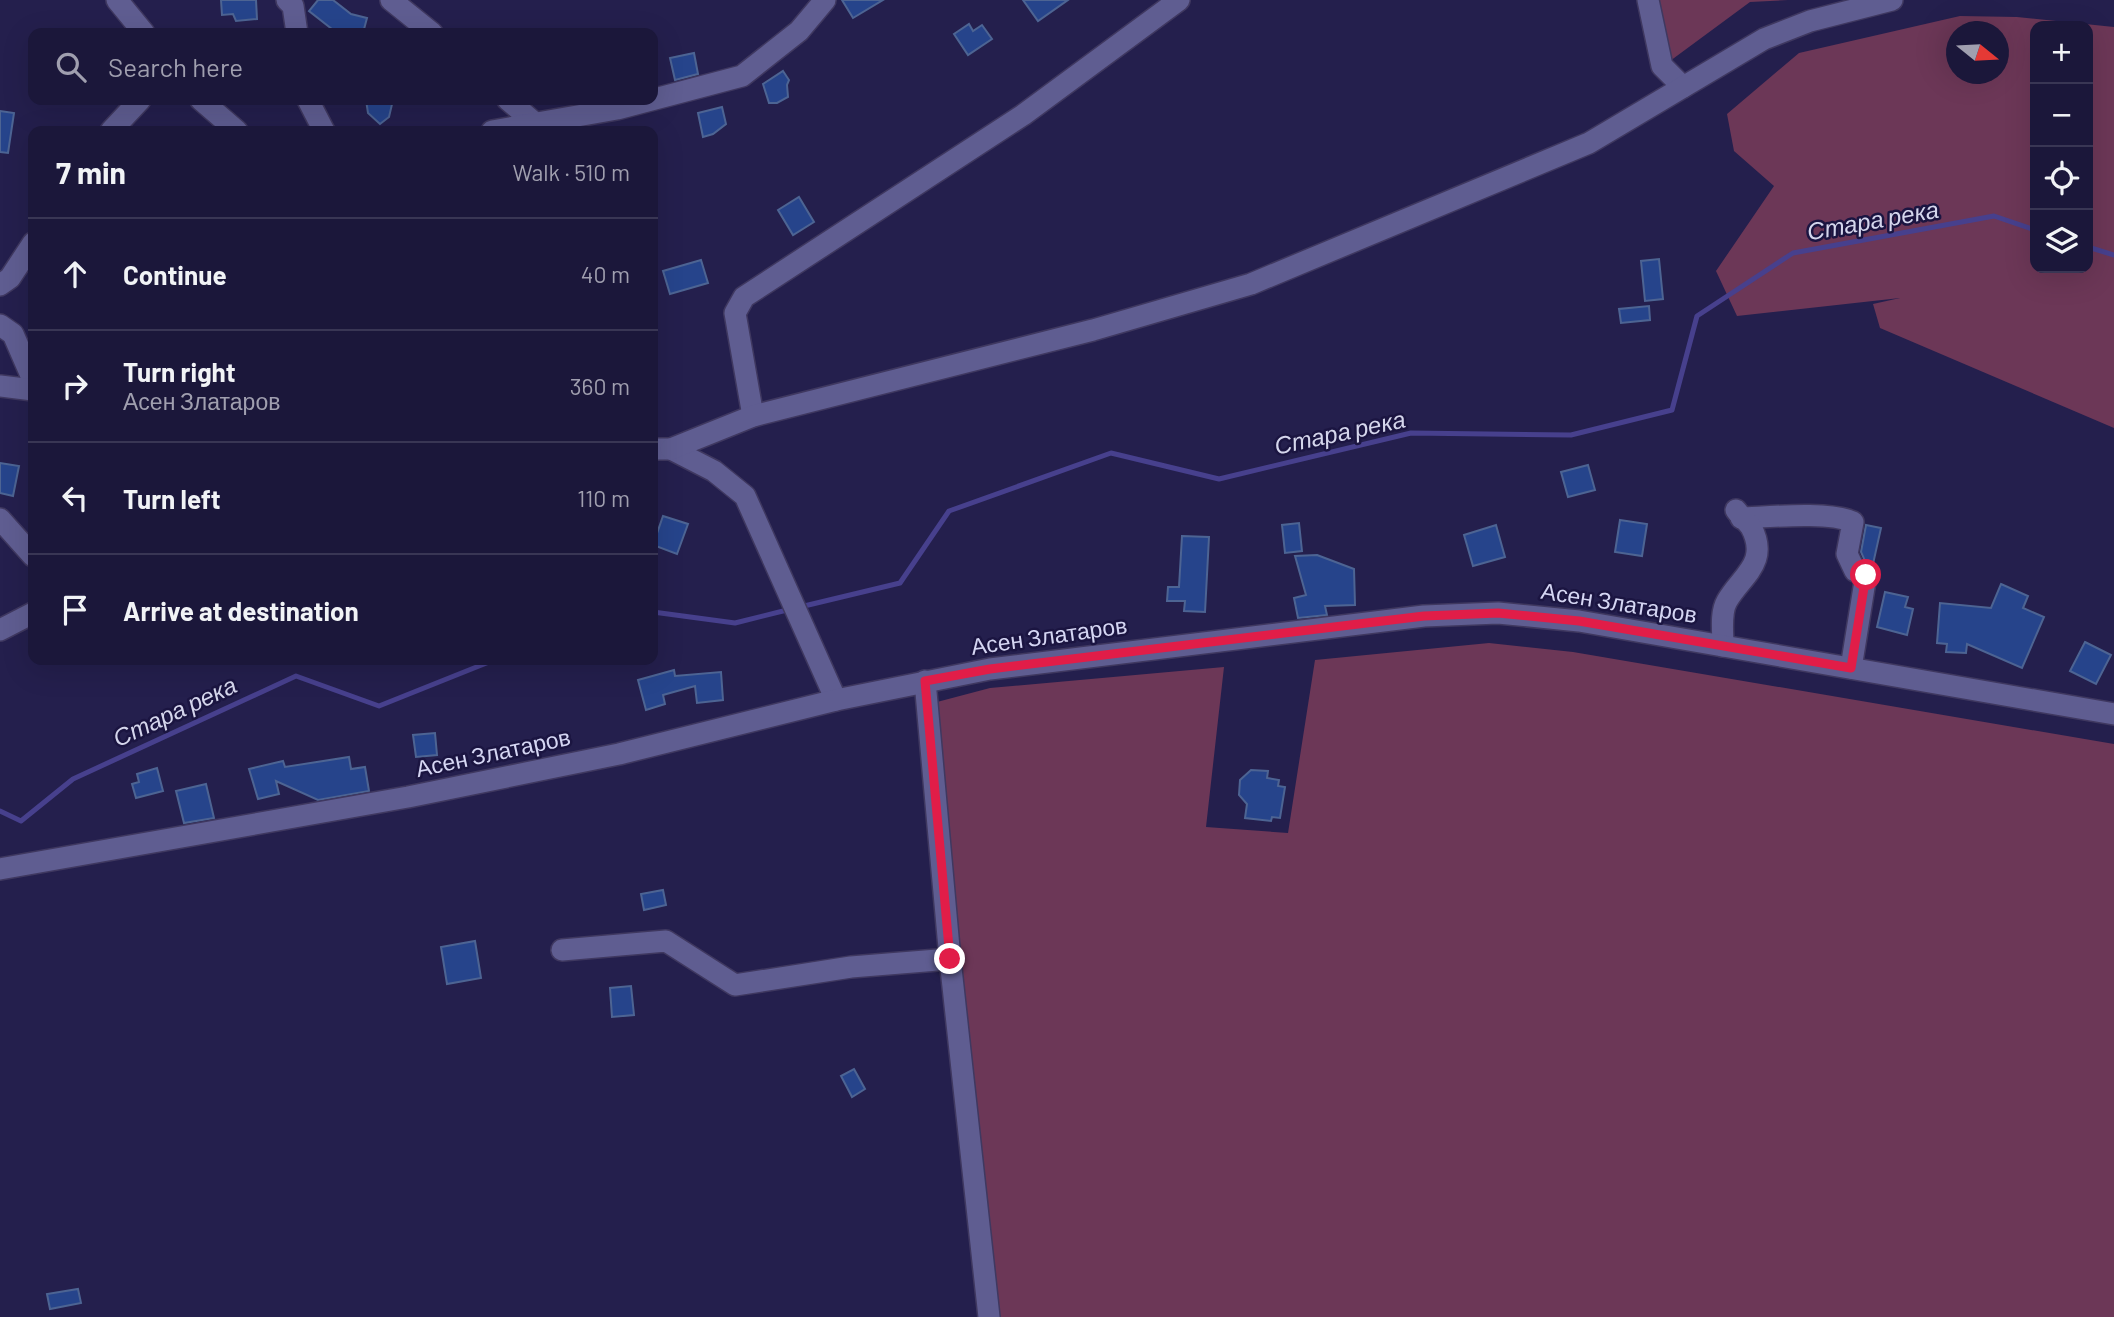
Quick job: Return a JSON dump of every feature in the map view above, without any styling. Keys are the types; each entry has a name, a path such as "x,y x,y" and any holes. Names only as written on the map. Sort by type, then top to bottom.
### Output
{"street":[{"path":"117,0 140,28"},
{"path":"287,0 293,6 296,28"},
{"path":"391,0 426,28"},
{"path":"658,98 742,76 799,31 825,0"},
{"path":"753,416 735,313 744,297 1023,115 1179,0"},
{"path":"1648,0 1662,66 1683,87"},
{"path":"662,449 753,416 1093,330 1251,284 1588,143 1764,39 1810,21 1892,0"},
{"path":"116,126 135,105"},
{"path":"207,105 231,126"},
{"path":"311,105 322,126"},
{"path":"514,105 536,124"},
{"path":"523,126 632,105"},
{"path":"0,285 10,278 28,251"},
{"path":"0,325 13,334 28,368"},
{"path":"0,386 28,389"},
{"path":"662,449 714,471 745,496 836,699"},
{"path":"1723,646 1724,611 1727,601 1748,576 1755,561 1756,542 1750,524 1737,512 1846,519 1853,522 1847,554 1855,570 1866,575 1851,668"},
{"path":"0,519 28,550"},
{"name":"Асен Златаров","path":"0,869 408,797 619,754 836,699 990,669 1424,616 1498,613 1579,621 2114,714"},
{"path":"0,630 28,616"},
{"path":"925,681 950,959 989,1317"},
{"path":"562,950 666,941 735,985 851,967 950,959"}],"shaded area":[{"path":"1657,0 1788,0 1750,2 1670,61"},
{"path":"1960,16 2056,21 2030,21 2030,273 2093,273 2093,25 2114,27 2114,428 1880,328 1873,304 1900,298 1737,316 1716,271 1774,186 1734,151 1727,114 1799,53"},
{"path":"1489,643 1573,652 2114,744 2114,1317 995,1317 937,702 990,688 1224,667 1206,827 1288,833 1315,660"}],"building":[{"path":"221,0 256,0 257,19 236,21 233,14 222,15"},
{"path":"318,0 333,0 351,14 367,18 364,28 331,28 309,11"},
{"path":"842,0 883,0 853,18"},
{"path":"1023,0 1068,0 1038,21"},
{"path":"969,24 973,31 982,25 992,39 968,55 954,34"},
{"path":"694,53 698,74 675,80 670,58"},
{"path":"783,71 789,80 788,97 777,103 769,103 763,84"},
{"path":"367,105 392,105 389,117 380,124 368,113"},
{"path":"722,107 726,124 713,134 703,137 698,113"},
{"path":"0,111 14,113 8,153 0,152"},
{"path":"799,197 814,222 793,235 778,210"},
{"path":"1659,259 1663,299 1645,301 1641,261"},
{"path":"701,260 708,283 670,294 663,271"},
{"path":"1649,306 1650,320 1621,323 1619,309"},
{"path":"0,463 19,466 13,496 0,493"},
{"path":"1588,465 1595,490 1568,497 1561,472"},
{"path":"663,516 688,524 677,554 658,547 658,530"},
{"path":"1620,520 1647,524 1642,556 1615,552"},
{"path":"1299,523 1302,551 1285,553 1282,525"},
{"path":"1496,525 1505,557 1473,566 1464,535"},
{"path":"1866,525 1881,528 1873,564 1865,561 1861,552"},
{"path":"1182,536 1209,537 1205,612 1184,611 1185,601 1167,601 1168,587 1179,587"},
{"path":"1317,555 1354,569 1355,605 1325,606 1327,615 1298,618 1294,598 1306,595 1295,556"},
{"path":"2001,584 2028,596 2023,608 2044,617 2022,668 1967,644 1966,653 1946,652 1947,644 1937,643 1940,603 1991,608"},
{"path":"1885,592 1908,597 1905,607 1913,609 1907,635 1877,627"},
{"path":"2085,642 2111,655 2096,684 2070,671"},
{"path":"674,670 675,676 721,672 723,700 697,703 695,686 663,695 665,704 646,710 638,680"},
{"path":"435,733 437,755 416,757 413,735"},
{"path":"349,757 351,769 365,767 369,791 318,800 276,781 279,794 258,799 249,769 283,761 285,767"},
{"path":"157,768 163,791 136,798 132,784 139,782 137,774"},
{"path":"1251,770 1268,771 1267,778 1279,780 1278,786 1285,787 1280,818 1272,817 1271,821 1245,818 1247,804 1239,795 1240,780"},
{"path":"206,784 214,818 184,823 176,791"},
{"path":"663,890 666,905 644,910 641,894"},
{"path":"475,941 481,978 447,984 441,947"},
{"path":"631,986 634,1015 612,1017 610,988"},
{"path":"854,1069 865,1089 852,1097 841,1076"},
{"path":"78,1289 81,1303 50,1309 47,1294"}],"waterway":[{"name":"Стара река","path":"800,607 900,583 949,511 1111,453 1219,479 1411,433 1571,435 1672,410 1697,316 1793,253 1994,216 2030,228"},
{"name":"Стара река","path":"2093,249 2114,255"},
{"name":"Стара река","path":"658,613 735,623 791,609"},
{"name":"Стара река","path":"0,811 21,821 73,779 296,676 379,706 482,665"}],"route":[{"path":"950,959 925,681 990,669 1424,616 1498,613 1579,621 1851,668 1866,575"}]}
